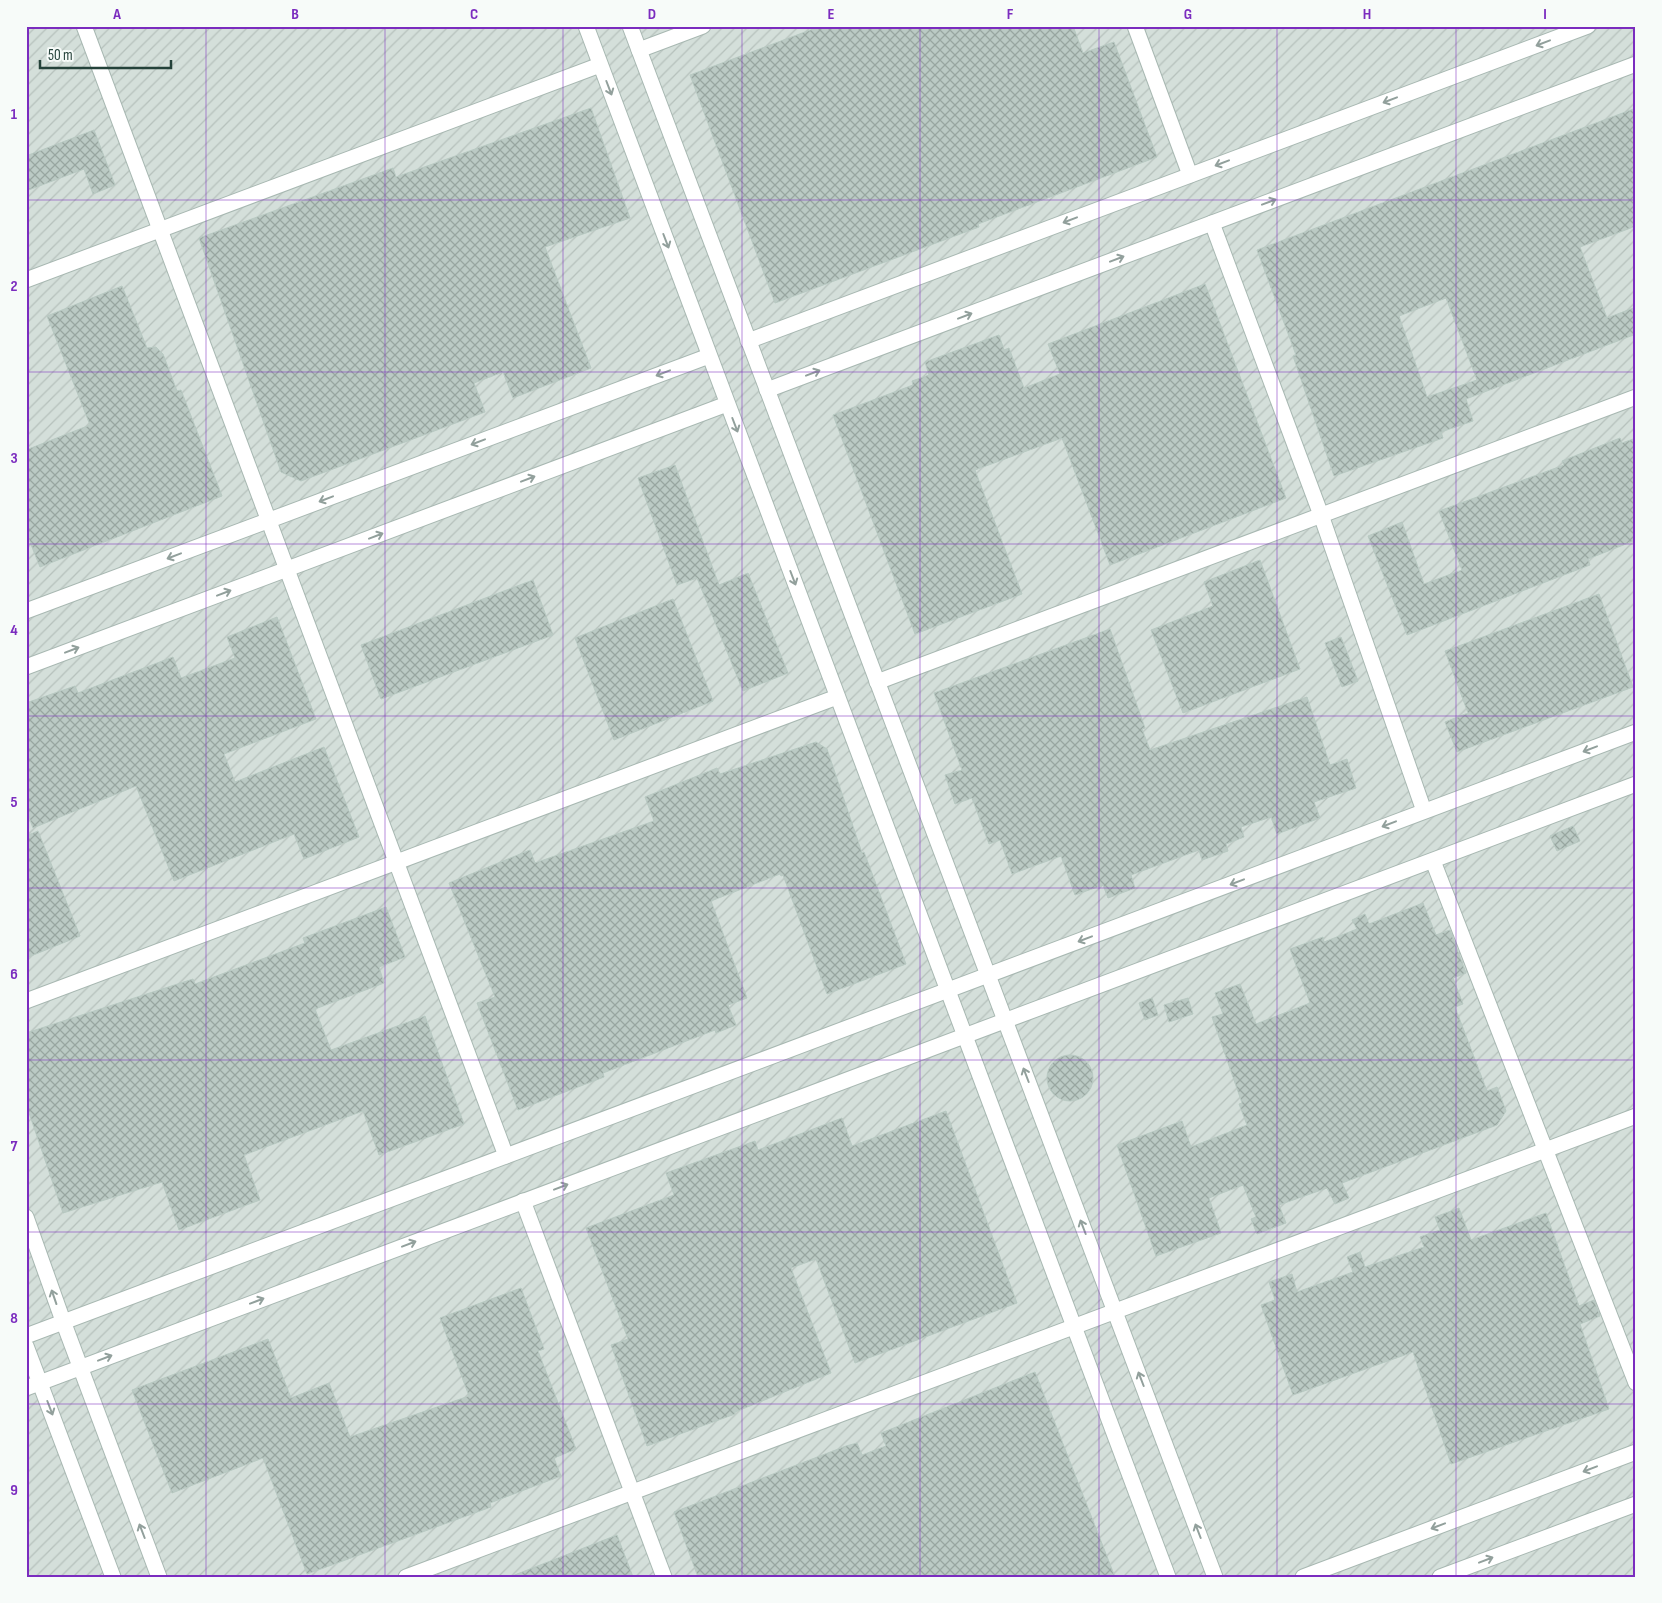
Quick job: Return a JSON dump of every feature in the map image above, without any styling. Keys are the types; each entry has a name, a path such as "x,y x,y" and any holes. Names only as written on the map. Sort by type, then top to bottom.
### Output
{"street":[{"path":"84,26 506,1156"},
{"path":"586,26 1168,1577"},
{"path":"630,26 1215,1577"},
{"path":"639,50 703,26"},
{"path":"1135,26 1190,175"},
{"path":"748,341 1588,26"},
{"path":"767,390 1636,64"},
{"path":"26,280 600,65"},
{"path":"1212,223 1321,515 1424,811"},
{"path":"26,611 709,356"},
{"path":"877,682 1636,397"},
{"path":"26,667 728,404"},
{"path":"26,1001 837,697"},
{"path":"26,1336 1636,732"},
{"path":"33,1385 1636,784"},
{"path":"1433,861 1636,1383"},
{"path":"406,1577 1636,1116"},
{"path":"524,1201 664,1577"},
{"path":"26,1217 159,1577"},
{"path":"26,1346 33,1385 113,1577"},
{"path":"1303,1577 1636,1452"},
{"path":"1440,1577 1636,1504"}],"shaded area":[{"path":"26,26 1636,26 1636,1577 26,1577"}],"building":[{"path":"821,26 1073,26 1083,53 1114,42 1157,157 978,224 979,227 775,303 690,75"},
{"path":"591,108 630,218 545,247 591,368 513,398 503,372 474,383 485,412 301,481 281,472 199,238 393,168 396,177"},
{"path":"1636,108 1636,226 1580,247 1607,318 1636,307 1636,334 1466,399 1473,421 1441,432 1443,438 1334,476 1293,356 1296,355 1257,250","holes":["1446,298 1477,380 1427,397 1399,316"]},
{"path":"94,130 115,185 93,194 84,169 26,191 26,156"},
{"path":"1205,284 1286,498 1110,565 1062,438 975,470 1022,594 915,634 833,415 913,385 912,381 929,375 925,362 999,335 1004,350 1009,348 1024,388 1060,374 1048,344"},
{"path":"122,286 147,348 156,347 163,354 177,391 181,390 222,496 40,567 26,532 26,450 90,425 47,316"},
{"path":"1620,438 1622,443 1636,438 1636,540 1588,559 1590,565 1407,635 1368,536 1402,522 1424,584 1462,570 1439,511 1564,465 1562,461"},
{"path":"675,465 719,585 748,573 788,673 743,691 697,578 677,585 638,478"},
{"path":"1260,560 1300,669 1183,713 1151,630 1213,606 1204,582"},
{"path":"533,580 553,635 381,699 361,645"},
{"path":"1599,594 1633,687 1457,752 1445,722 1468,713 1445,651"},
{"path":"673,599 713,701 614,740 575,638"},
{"path":"277,617 316,719 224,754 235,782 324,747 359,837 304,859 294,834 174,881 136,786 33,828 26,809 26,703 75,686 78,693 173,657 181,678 235,658 227,637"},
{"path":"1110,629 1145,728 1142,729 1150,750 1307,697 1330,765 1347,759 1356,788 1314,802 1320,818 1277,834 1271,817 1241,827 1244,837 1226,844 1228,851 1202,860 1199,850 1131,875 1135,888 1108,898 1103,885 1075,895 1061,856 1012,874 1000,840 989,844 972,798 955,804 945,775 962,770 934,693"},
{"path":"1341,637 1358,681 1342,687 1325,643"},
{"path":"816,742 827,749 862,853 864,852 906,964 827,994 783,875 781,876 780,874 711,901 747,998 728,1005 736,1025 716,1033 715,1030 603,1073 604,1077 518,1110 477,1003 495,997 449,883 530,850 535,863 654,821 645,797 717,768 720,774"},
{"path":"1573,826 1580,841 1557,851 1550,836"},
{"path":"38,831 80,936 26,958 26,836"},
{"path":"1423,903 1436,935 1450,930 1466,973 1453,978 1463,1004 1455,1007 1487,1091 1497,1087 1506,1111 1497,1125 1342,1183 1349,1198 1335,1204 1327,1188 1279,1205 1286,1223 1257,1234 1251,1219 1256,1217 1243,1185 1209,1198 1221,1233 1156,1256 1117,1145 1182,1121 1191,1147 1247,1125 1239,1104 1242,1103 1212,1017 1223,1014 1215,993 1240,984 1256,1024 1310,1003 1290,949 1323,937 1324,942 1357,929 1352,920 1365,914 1369,924"},
{"path":"386,907 405,957 379,967 384,983 315,1009 331,1050 425,1016 464,1124 379,1155 363,1111 244,1155 260,1200 179,1230 162,1182 63,1213 26,1104 26,1033 193,979 195,984 305,943 303,938"},
{"path":"1152,998 1158,1015 1145,1020 1139,1003"},
{"path":"1188,998 1193,1014 1169,1022 1164,1005"},
{"path":"1075,1055 1087,1061 1092,1069 1092,1087 1087,1095 1079,1100 1065,1101 1053,1095 1048,1087 1047,1073 1053,1061 1061,1056"},
{"path":"946,1111 1017,1303 855,1363 816,1259 791,1268 831,1373 735,1412 735,1414 647,1446 611,1345 628,1339 586,1228 674,1195 666,1173 755,1141 758,1150 842,1118 852,1146"},
{"path":"1459,1208 1471,1240 1546,1213 1579,1306 1594,1300 1600,1316 1580,1324 1609,1409 1451,1464 1413,1352 1293,1395 1261,1305 1275,1300 1269,1282 1292,1274 1297,1292 1353,1272 1347,1257 1360,1252 1365,1267 1424,1247 1420,1237 1440,1230 1435,1217"},
{"path":"521,1288 544,1349 538,1351 576,1449 554,1458 561,1476 490,1503 491,1507 307,1574 263,1458 172,1493 132,1390 268,1339 291,1398 329,1383 350,1437 469,1396 440,1318"},
{"path":"1035,1372 1115,1577 698,1577 674,1512 846,1446 857,1443 862,1455 886,1446 881,1433"},
{"path":"617,1535 633,1577 512,1576"}]}
